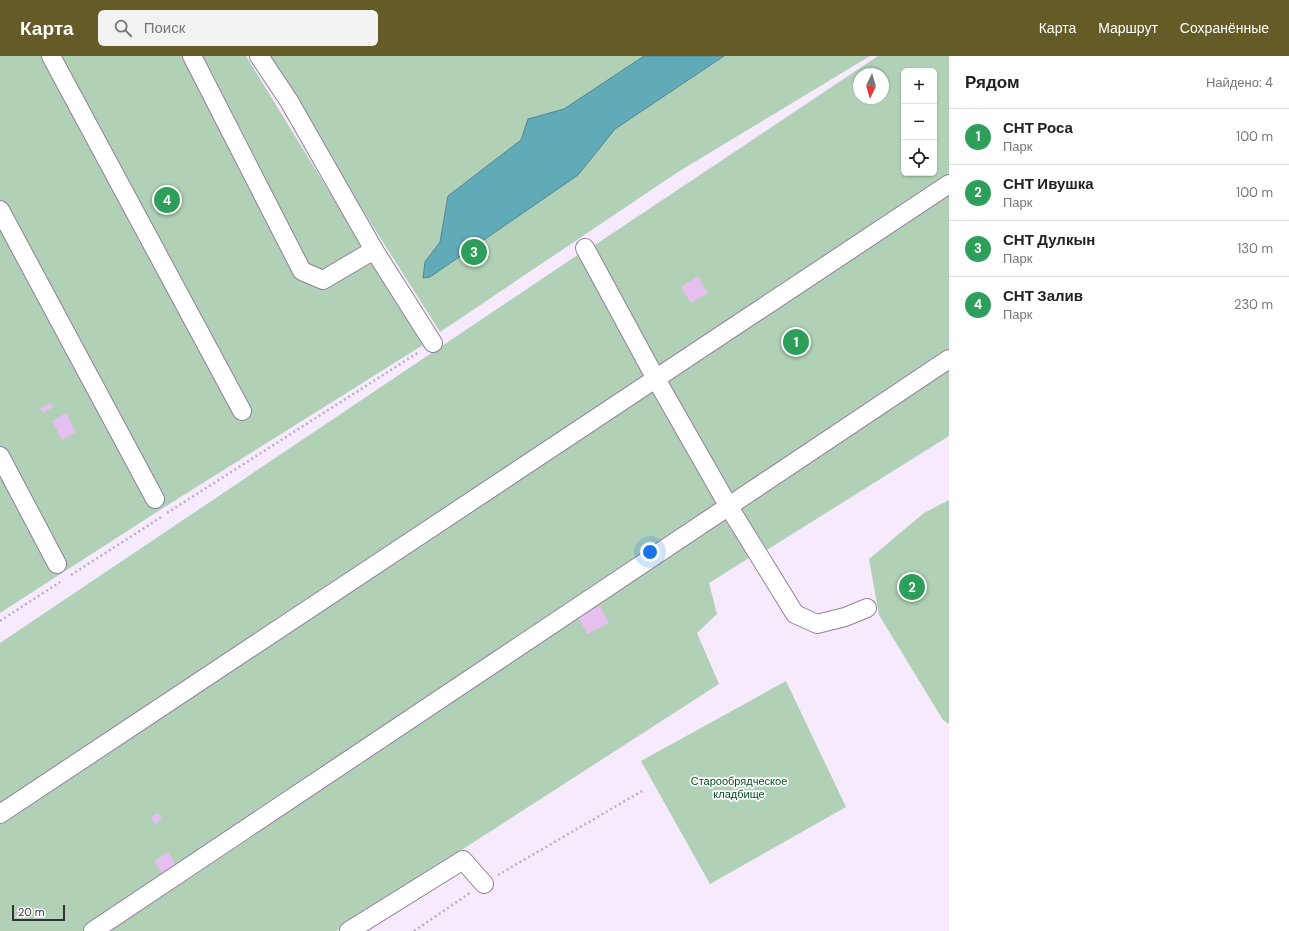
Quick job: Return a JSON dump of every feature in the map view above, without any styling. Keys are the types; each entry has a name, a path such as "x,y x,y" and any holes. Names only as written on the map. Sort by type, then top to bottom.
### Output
{"lane":[{"path":"50,56 242,411"},
{"path":"192,56 302,271 323,280 374,250"},
{"path":"259,56 289,101 374,250 433,343"},
{"path":"0,814 949,184"},
{"path":"0,210 155,499"},
{"path":"585,248 656,379 729,507 795,614 818,624 845,617 867,608"},
{"path":"93,931 949,359"},
{"path":"0,456 57,564"},
{"path":"349,931 463,860 484,884"}],"path":[{"path":"0,620 433,343"},
{"path":"414,931 484,884 642,791"}],"green space":[{"path":"0,56 246,56 423,345 163,508 0,613"},
{"path":"265,56 870,56 678,172 440,332"},
{"path":"878,56 949,56 949,436 762,553 589,249 853,73 853,104 889,104 889,68 860,68"},
{"path":"579,254 725,512 749,558 709,583 717,614 697,633 719,684 336,931 0,931 0,643"},
{"path":"949,500 949,724 943,720 879,615 869,559 924,513"},
{"name":"Старообрядческое кладбище","path":"786,681 846,807 710,884 641,761"}],"water":[{"path":"644,56 724,56 615,129 578,175 430,277 423,278 425,262 440,242 448,196 521,140 528,119 564,109"}],"building":[{"path":"698,276 708,293 691,303 681,287"},
{"path":"50,403 53,407 43,413 40,409"},
{"path":"66,413 76,432 62,440 52,421"},
{"path":"600,606 609,623 587,634 578,617"},
{"path":"158,813 162,819 155,824 151,817"},
{"path":"168,852 177,867 163,876 154,861"}],"place":[{"name":"СНТ Залив","path":"167,200"},
{"name":"СНТ Дулкын","path":"474,252"},
{"name":"СНТ Роса","path":"796,342"},
{"name":"СНТ Ивушка","path":"912,587"}]}
